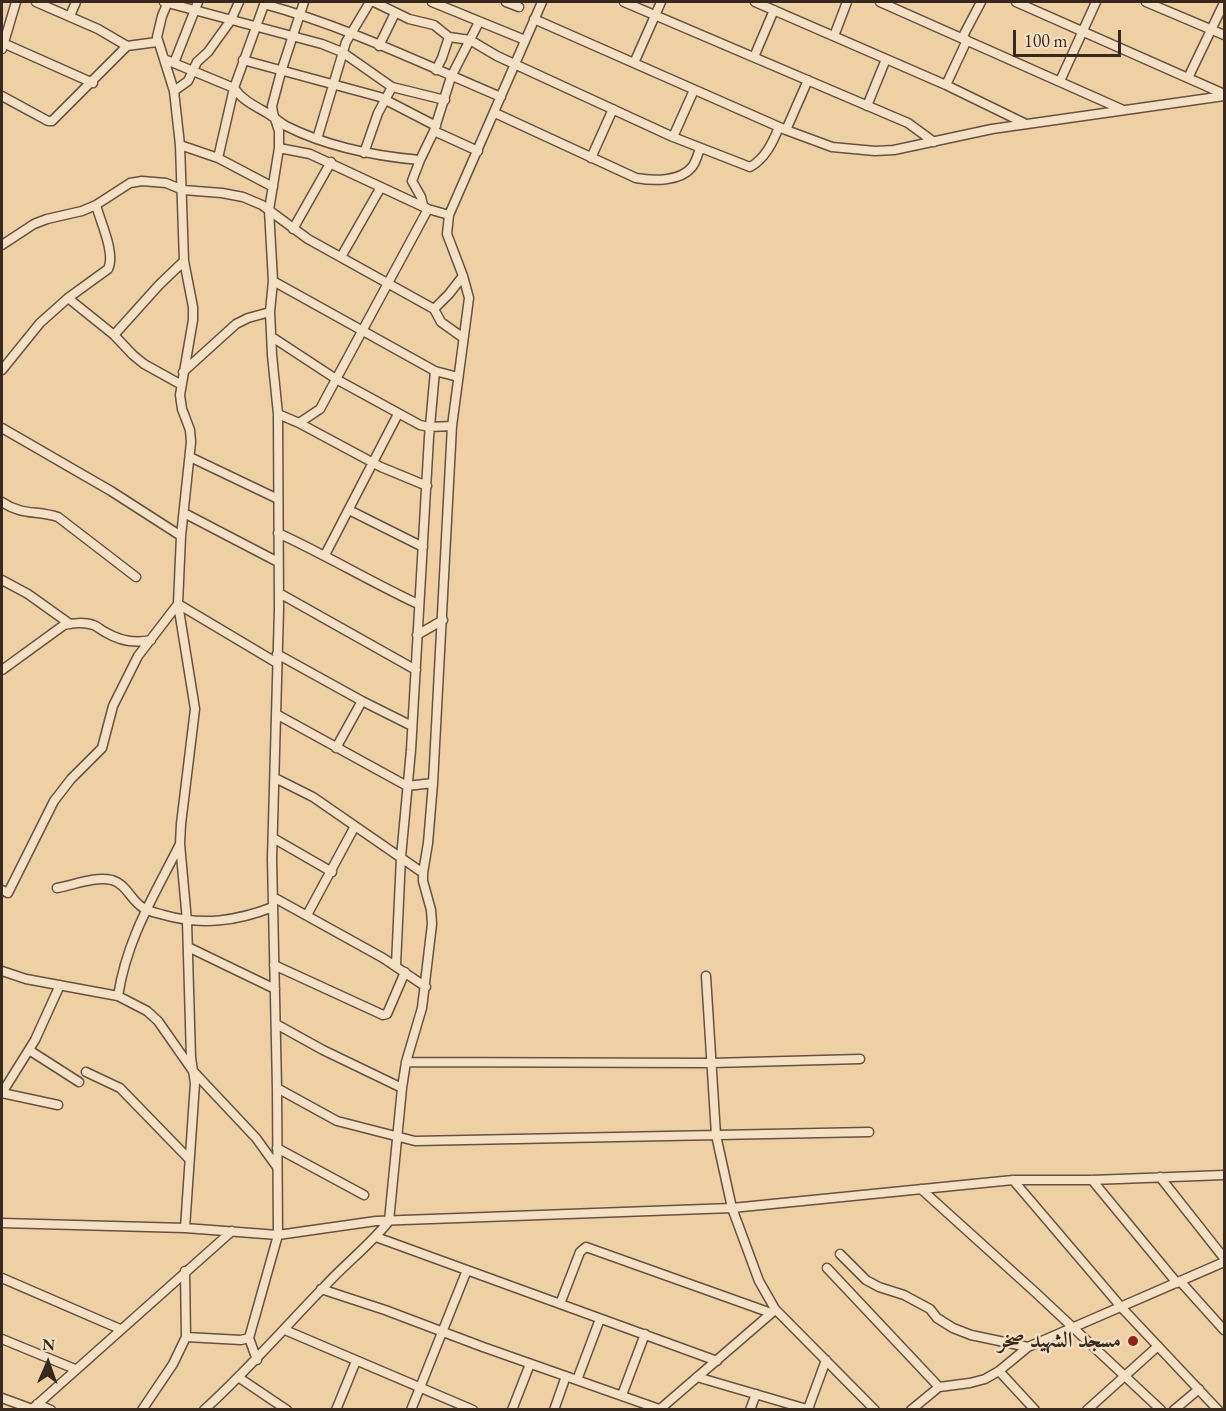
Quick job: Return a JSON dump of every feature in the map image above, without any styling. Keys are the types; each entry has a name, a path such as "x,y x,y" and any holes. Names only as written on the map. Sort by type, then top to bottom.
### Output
{"street":[{"path":"16,2 2,46 93,82"},
{"path":"36,2 70,16 127,46 157,42"},
{"path":"70,16 76,2"},
{"path":"185,1228 195,1097 187,921 180,844 195,709 178,604 181,536 190,457 190,430 182,409 180,384 193,320 193,307 184,261 183,190 174,91 157,42 166,2 196,5 231,20 322,44 342,52 392,87 445,100"},
{"path":"174,91 184,86 197,62 208,52 231,20 239,2"},
{"path":"257,1359 249,1338 278,1235 273,838 279,593 278,414 270,312 273,281 269,210 279,148 279,131 272,106 304,2"},
{"path":"316,139 342,52 351,33 372,2 395,13 434,25 449,37 470,40 515,64 673,137 750,167 759,162 782,128 808,80"},
{"path":"432,2 525,40"},
{"path":"506,2 519,7"},
{"path":"204,1410 257,1359 321,1289 376,1237 389,1221 402,1088 406,1062 426,987 432,924 423,873 433,783 452,426 462,337 469,298 447,234 449,215 542,2"},
{"path":"624,2 916,127 934,142"},
{"path":"634,63 661,2"},
{"path":"755,2 946,85 1025,123"},
{"path":"834,36 847,2"},
{"path":"880,2 1122,109"},
{"path":"946,85 981,2"},
{"path":"1016,2 1224,95"},
{"path":"1060,81 1096,2"},
{"path":"1146,2 1224,35"},
{"path":"218,158 234,88 264,3 351,33 501,97"},
{"path":"1188,78 1224,3"},
{"path":"174,63 196,5"},
{"path":"754,57 774,10"},
{"path":"379,46 395,13"},
{"path":"534,19 782,128 832,147 875,151 894,150 1025,123 1068,119 1224,95"},
{"path":"299,423 320,409 425,207 412,181 435,128 451,77 479,22"},
{"path":"435,70 449,37"},
{"path":"2,96 50,122 55,120 127,46"},
{"path":"164,59 234,88 241,97 285,125 316,139 364,153 420,160"},
{"path":"867,106 886,59"},
{"path":"243,60 385,99 478,151"},
{"path":"364,153 371,129 392,87"},
{"path":"673,137 694,90"},
{"path":"591,158 613,109"},
{"path":"495,113 636,178 652,181 668,179 692,167 700,148"},
{"path":"180,145 218,158 273,187"},
{"path":"279,148 303,151 331,162 425,207 449,215"},
{"path":"293,229 331,162"},
{"path":"2,245 34,224 82,211 96,205 117,189 136,182 166,183 183,190 243,197 269,210 293,229 434,309 441,322 462,337"},
{"path":"341,257 381,187"},
{"path":"2,369 40,323 108,269 110,265 109,247 96,205"},
{"path":"114,335 184,261"},
{"path":"434,309 450,294 463,276"},
{"path":"273,281 361,332 435,371 458,376"},
{"path":"69,298 114,335 144,364 180,384"},
{"path":"183,372 236,324 270,312"},
{"path":"272,337 336,379 420,425 452,426"},
{"path":"396,965 401,857 416,670 429,427 435,371"},
{"path":"278,414 374,463 427,486"},
{"path":"325,555 398,414"},
{"path":"2,428 111,491 181,536"},
{"path":"190,457 278,499"},
{"path":"2,502 19,512 49,514 58,518 136,577"},
{"path":"349,510 423,547"},
{"path":"184,513 278,562"},
{"path":"278,532 380,586 418,603"},
{"path":"2,580 28,594 70,624"},
{"path":"279,593 416,670"},
{"path":"2,890 8,892 54,801 71,779 102,748 113,706 138,656 178,604"},
{"path":"178,604 252,650 277,659 412,726"},
{"path":"417,635 442,620"},
{"path":"2,670 70,624 93,625 116,639 128,642 151,640"},
{"path":"336,748 362,701"},
{"path":"276,714 407,786 433,783"},
{"path":"275,777 313,797 423,873"},
{"path":"306,915 332,872 355,826"},
{"path":"273,838 332,872"},
{"path":"118,996 127,955 145,909 180,844"},
{"path":"57,888 96,880 114,881 145,909 187,921 236,919 273,907"},
{"path":"273,897 396,965 426,987"},
{"path":"188,947 275,989"},
{"path":"274,965 383,1015 387,1014 405,972"},
{"path":"2,971 26,979 118,996 135,1004 158,1021 193,1071 238,1117 278,1168"},
{"path":"706,976 716,1135 732,1208 759,1281 773,1311 875,1410"},
{"path":"58,1106 2,1093 29,1050 60,985"},
{"path":"276,1024 323,1050 402,1088"},
{"path":"29,1050 79,1082"},
{"path":"406,1062 712,1063 860,1059"},
{"path":"86,1072 120,1088 189,1159"},
{"path":"277,1088 337,1121 415,1141 869,1132"},
{"path":"278,1148 364,1195"},
{"path":"2,1223 185,1228 278,1235 389,1221 732,1208 1013,1180 1092,1180 1224,1175"},
{"path":"911,1410 939,1387 985,1379 999,1371 1028,1347 1122,1308 1224,1260 1160,1177"},
{"path":"1013,1180 1122,1308 1199,1389 1220,1407"},
{"path":"1092,1180 1179,1282 1224,1330"},
{"path":"921,1189 1161,1410"},
{"path":"33,1408 232,1231"},
{"path":"376,1237 717,1361"},
{"path":"560,1304 580,1252 586,1247 773,1311"},
{"path":"840,1254 866,1280 904,1295 930,1309 937,1318 953,1328 971,1335 1028,1347"},
{"path":"827,1269 939,1387"},
{"path":"411,1410 467,1270"},
{"path":"142,1410 173,1364 186,1337 185,1271"},
{"path":"2,1278 120,1329"},
{"path":"321,1289 442,1330 530,1364 659,1409 773,1311"},
{"path":"577,1380 600,1319"},
{"path":"285,1330 472,1409"},
{"path":"622,1395 645,1334"},
{"path":"186,1337 240,1340 249,1338"},
{"path":"2,1339 75,1369"},
{"path":"1088,1410 1158,1346"},
{"path":"697,1377 809,1409 826,1360"},
{"path":"336,1410 356,1361"},
{"path":"512,1410 530,1364"},
{"path":"999,1371 1035,1410"},
{"path":"554,1410 566,1376"},
{"path":"238,1377 287,1410"},
{"path":"1174,1410 1199,1389"},
{"path":"750,1410 756,1394"},
{"path":"2,1398 33,1408 51,1410"}],"place":[{"name":"مسجد الشهيد صخر","path":"1133,1341"}]}
